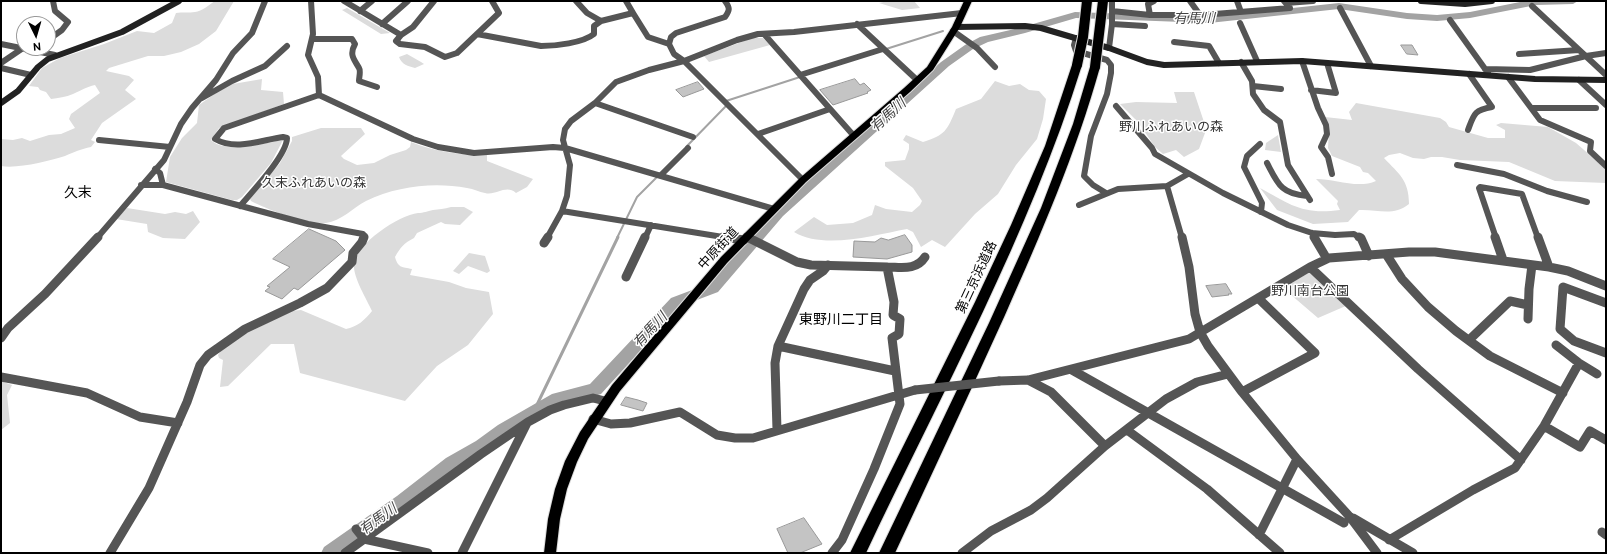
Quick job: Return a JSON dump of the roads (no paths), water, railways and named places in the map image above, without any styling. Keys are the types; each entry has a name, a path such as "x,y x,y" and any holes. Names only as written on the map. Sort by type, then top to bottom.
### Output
{"highway":[{"name":"第三京浜道路","path":"858,553 979,308 1022,215 1050,147 1077,65 1083,37 1087,1"},
{"path":"887,553 1000,314 1042,221 1069,152 1088,94 1094,67 1103,1"}],"main road":[{"name":"中原街道","path":"550,553 556,507 567,470 579,441 604,401 699,290 774,209 803,180 930,68 954,29 968,1"}],"street":[{"path":"53,1 55,11 68,22 67,26 56,34"},
{"path":"1,103 18,91 43,63 56,56 122,32 179,1"},
{"path":"1,338 8,328 45,294 108,226 141,185 164,160 181,124 196,102 216,80 233,53 252,33 265,1"},
{"path":"311,1 314,39 308,55 318,77 319,94"},
{"path":"344,1 401,35"},
{"path":"360,11 372,1"},
{"path":"382,24 408,1"},
{"path":"434,1 413,27 397,38 397,43 425,47 444,57 457,53 499,13 492,1"},
{"path":"576,1 587,13 601,21"},
{"path":"626,1 648,37 668,44 674,54 684,61 803,180"},
{"path":"668,44 671,36 676,33 725,17 730,11 725,1"},
{"path":"1109,48 1112,24 1112,1"},
{"path":"1150,15 1148,4 1154,1"},
{"path":"1190,1 1200,15"},
{"path":"1237,1 1241,12"},
{"path":"1285,2 1313,1"},
{"path":"1421,1 1465,4 1492,1"},
{"path":"1112,11 1150,15 1200,15 1290,8 1285,2"},
{"path":"1532,6 1606,75"},
{"path":"1340,8 1371,66"},
{"path":"478,34 541,46 549,46 588,39 594,34 594,26 601,21 633,13"},
{"path":"544,243 562,211 567,196 570,165 563,140 565,129 571,121 595,103 616,82 649,70 684,61 737,40 764,34 962,13"},
{"path":"1450,20 1490,76"},
{"path":"1240,23 1257,61"},
{"path":"857,24 917,80"},
{"path":"1112,24 1145,26"},
{"path":"954,29 1025,26 1041,28 1109,48 1155,64 1175,65 1257,61 1302,61 1490,76 1606,80"},
{"path":"954,29 977,48 995,67"},
{"path":"764,34 854,136"},
{"path":"1076,38 1074,45 1076,51 1107,60 1112,68 1108,93 1094,130 1086,157 1084,176 1093,185 1106,193"},
{"path":"314,39 352,39 355,44 351,50 353,63 360,70 360,81 377,87"},
{"path":"1174,42 1209,46 1219,63"},
{"path":"1,44 16,46"},
{"path":"196,102 232,81 265,66 287,46"},
{"path":"800,75 883,49"},
{"path":"1519,54 1579,50"},
{"path":"1485,69 1530,70 1586,56 1606,53"},
{"path":"1,63 16,54"},
{"path":"1302,61 1311,90 1326,125 1327,134 1321,147 1328,158 1332,174"},
{"path":"1241,62 1252,81 1253,94 1264,110 1280,122 1288,165 1308,198 1292,195 1280,188 1267,163"},
{"path":"1311,90 1336,93 1327,63"},
{"path":"1,68 31,75"},
{"path":"1468,130 1475,111 1492,107 1469,74"},
{"path":"1508,77 1540,120 1563,129 1571,134 1587,139 1590,142 1590,151 1606,166"},
{"path":"1580,80 1606,105"},
{"path":"1253,86 1281,89"},
{"path":"240,206 272,168 285,147 287,138 283,137 241,144 223,144 215,139 218,134 224,128 319,94 413,140 438,147 474,153 565,148 774,209"},
{"path":"595,103 693,137"},
{"path":"1116,106 1152,148 1155,154 1174,164 1188,174 1288,225 1312,233 1335,235 1354,234 1360,238 1369,256"},
{"path":"1532,108 1596,108"},
{"path":"758,134 830,109"},
{"path":"1275,133 1282,130"},
{"path":"99,140 170,148"},
{"path":"1260,144 1248,153 1244,162 1244,167 1262,203 1261,212"},
{"path":"661,175 688,148"},
{"path":"1457,165 1504,174 1547,191 1587,202"},
{"path":"155,169 160,173 163,185"},
{"path":"1078,205 1118,189 1167,186 1188,174"},
{"path":"1518,180 1549,267"},
{"path":"110,553 149,488 178,423 200,365 208,355 245,329 300,303 327,288 352,262 353,253 364,237 363,234 358,232 326,228 163,185 141,185"},
{"path":"1167,186 1176,214 1189,267 1195,314 1200,332 1242,392 1347,520 1358,530 1377,553"},
{"path":"1502,260 1479,188 1522,194"},
{"path":"562,211 747,239 797,262 811,265 915,267 922,263 925,258"},
{"path":"626,277 651,225"},
{"path":"1312,233 1327,259"},
{"path":"593,419 611,424 630,423 680,412 717,435 735,438 753,438 915,390 999,381 1028,380 1189,339 1310,267 1327,259 1435,252 1549,267 1568,272 1606,286"},
{"path":"1386,254 1402,279 1428,307 1469,340 1490,356 1562,393"},
{"path":"777,430 776,363 778,346 804,289 810,280 823,271 828,265"},
{"path":"1528,319 1532,265"},
{"path":"832,553 842,540 874,469 900,404 892,338 899,334 900,319 893,315 894,302 887,267"},
{"path":"1310,267 1418,369 1521,460"},
{"path":"1606,303 1563,287 1560,329 1574,341 1606,353"},
{"path":"1242,392 1315,353 1258,298"},
{"path":"1469,340 1510,301 1528,305"},
{"path":"778,346 895,371"},
{"path":"1556,346 1597,374"},
{"path":"1389,540 1515,468 1544,426 1579,363"},
{"path":"1072,370 1282,488 1413,553"},
{"path":"962,553 991,531 1031,510 1047,498 1106,446 1182,389 1197,382 1228,374"},
{"path":"1,377 87,393 140,417 178,423"},
{"path":"1028,380 1051,392 1106,446"},
{"path":"345,553 360,535 528,422 550,410 564,405 593,398 604,401"},
{"path":"462,553 528,422"},
{"path":"1544,426 1580,447 1590,431 1606,440"},
{"path":"1127,430 1207,489 1280,553"},
{"path":"1259,535 1297,459"},
{"path":"360,535 428,553"}],"waterway":[{"name":"有馬川","path":"331,553 404,502 452,464 482,446 504,430 558,399 595,389 676,302 713,288 778,213 945,64 969,47 984,39 1021,31 1075,15 1209,20 1339,6 1407,16 1437,18 1470,15 1536,2 1573,1"},
{"path":"886,49 943,31"},
{"path":"726,101 800,77"},
{"path":"686,147 727,105"},
{"path":"617,238 637,197 657,177"},
{"path":"533,413 618,237"}],"district":[{"name":"久末","path":"78,192"},
{"name":"東野川二丁目","path":"841,319"}],"park label":[{"name":"野川ふれあいの森","path":"1171,127"},
{"name":"久末ふれあいの森","path":"314,183"},
{"name":"野川南台公園","path":"1310,291"}]}
